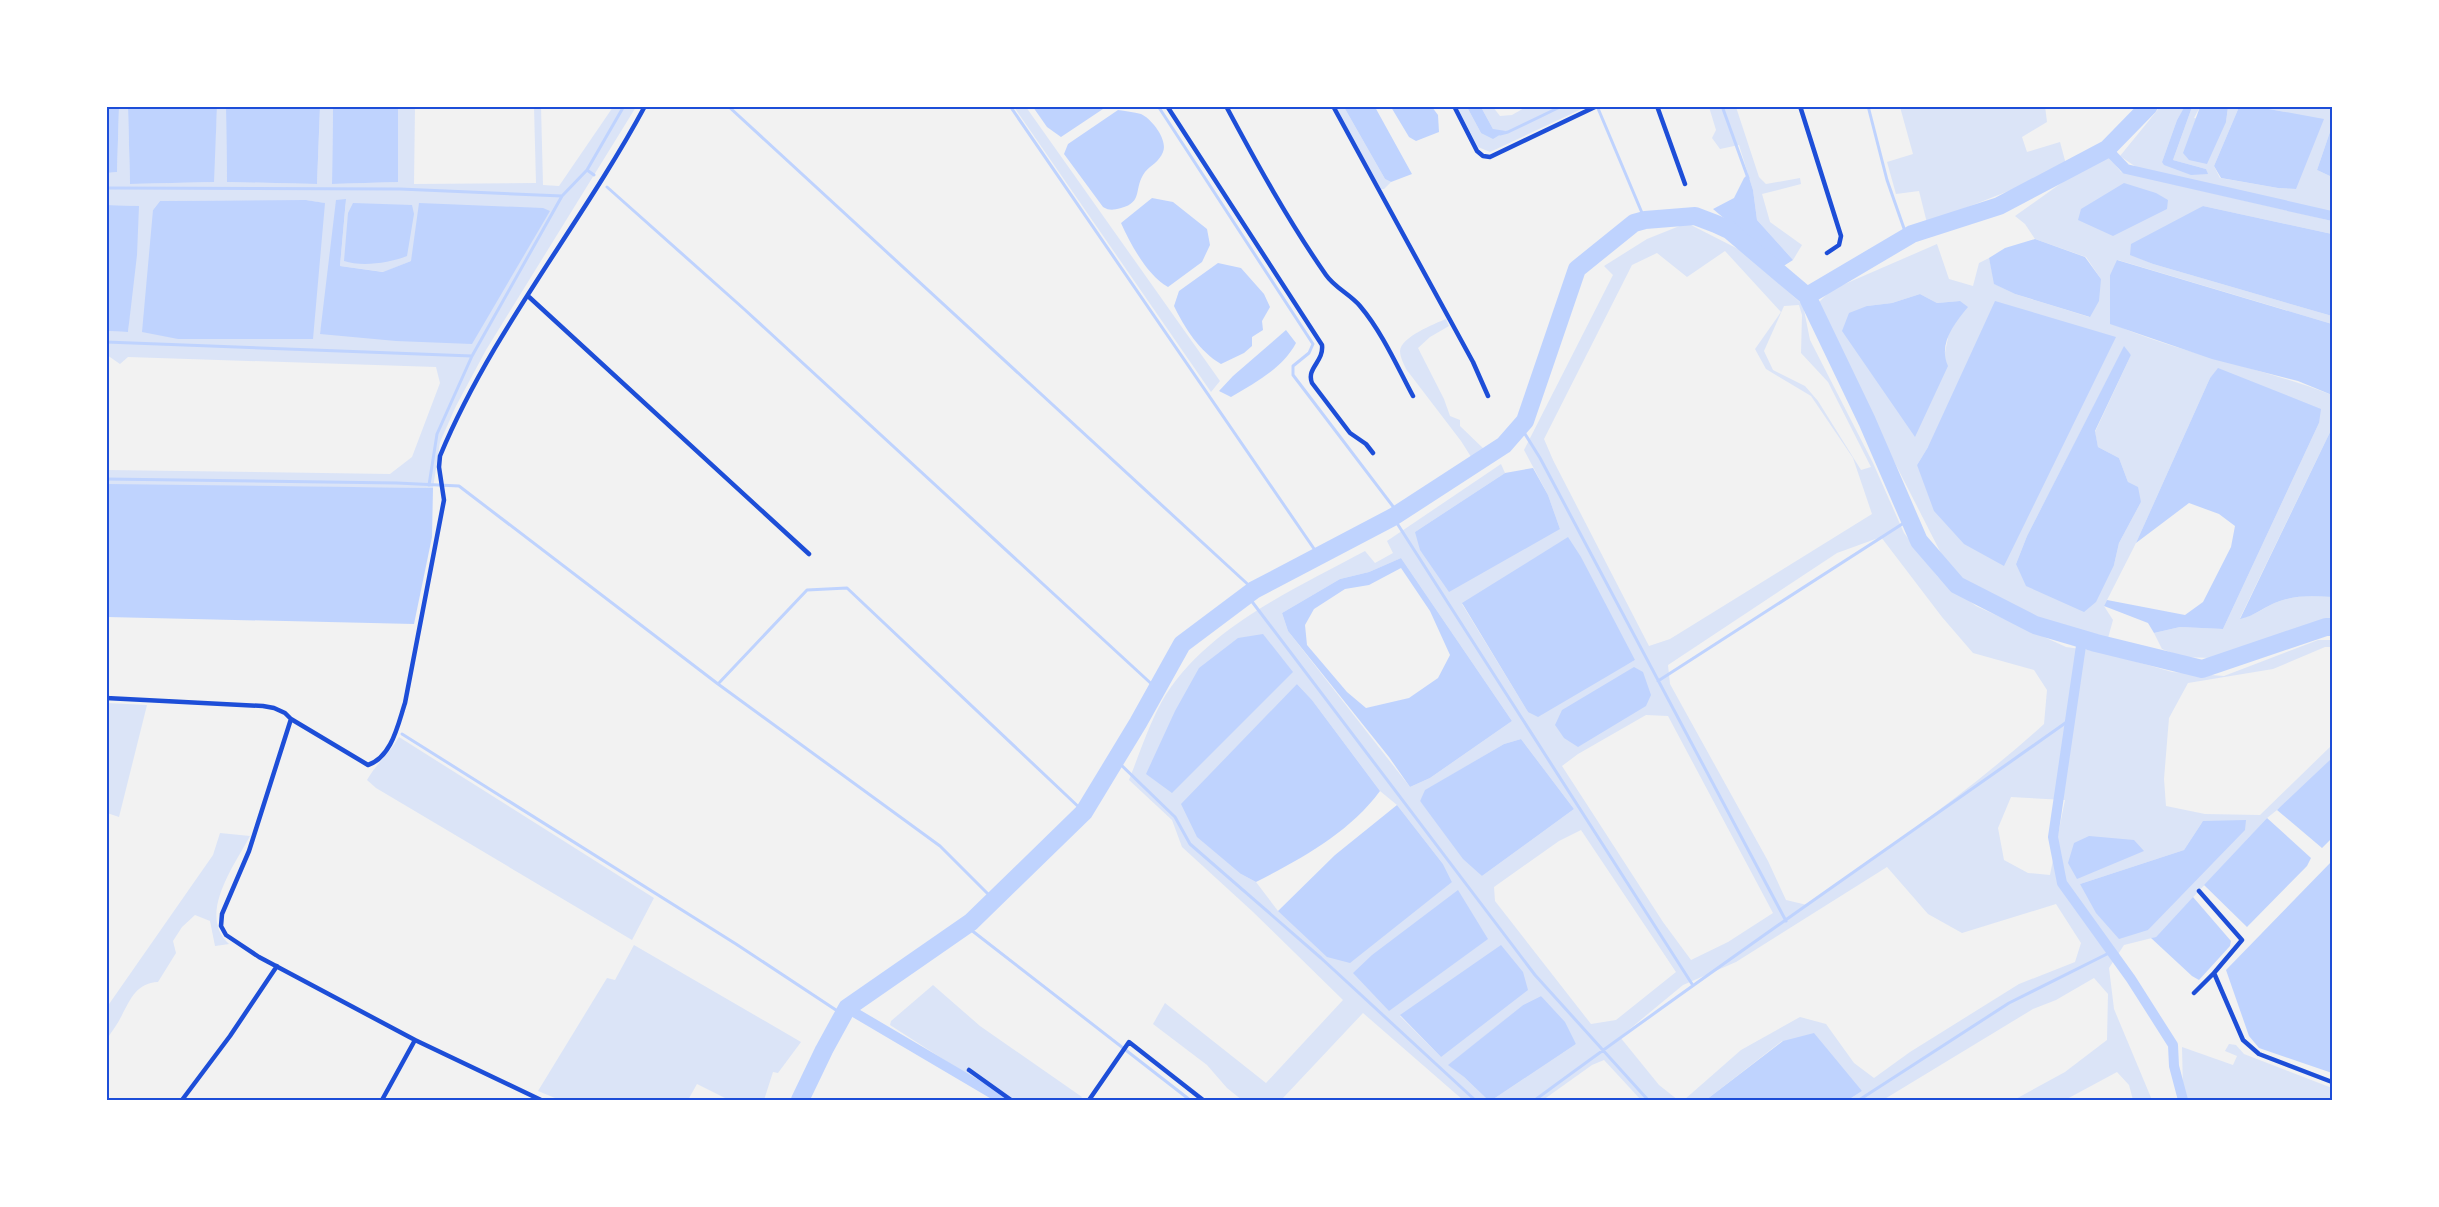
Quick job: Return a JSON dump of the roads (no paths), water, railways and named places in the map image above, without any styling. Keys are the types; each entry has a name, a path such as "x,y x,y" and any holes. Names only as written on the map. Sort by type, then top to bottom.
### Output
{"street":[{"path":"106,698 274,708 285,712 291,718 368,765 382,757 390,744 405,703 439,534 444,500 439,467 441,456 472,388 586,206 645,106"},
{"path":"1167,106 1322,345 1322,355 1309,377 1312,383 1350,433 1366,444 1373,453"},
{"path":"1226,106 1284,208 1324,272 1331,282 1349,294 1362,308 1386,345 1413,396"},
{"path":"1333,106 1473,362 1488,396"},
{"path":"1454,106 1477,151 1483,156 1490,157 1597,106"},
{"path":"1657,106 1685,184"},
{"path":"1800,106 1841,236 1839,245 1827,253"},
{"path":"528,296 808,554"},
{"path":"291,718 252,843 222,914 221,926 226,935 235,943 415,1040 541,1101"},
{"path":"2194,993 2214,974 2242,940 2199,891"},
{"path":"182,1101 230,1036 277,966"},
{"path":"2214,974 2243,1040 2259,1054 2332,1082"},
{"path":"382,1101 415,1040"},
{"path":"1089,1101 1129,1042 1203,1101"},
{"path":"969,1070 1011,1101"}],"water":[{"path":"2185,106 2192,107 2173,160 2206,169 2208,174 2191,175 2164,165 2162,162 2177,120"},
{"path":"106,107 119,107 117,172 107,173"},
{"path":"128,107 217,107 214,182 130,184"},
{"path":"226,107 320,107 317,184 227,182"},
{"path":"333,107 398,107 398,182 332,184"},
{"path":"1033,107 1106,107 1061,137 1047,127"},
{"path":"1344,107 1375,107 1412,174 1391,182 1385,179"},
{"path":"1391,107 1432,107 1438,115 1439,132 1416,141 1409,137"},
{"path":"1467,107 1481,107 1493,129 1506,131 1493,139 1481,133"},
{"path":"2200,107 2228,107 2226,122 2207,164 2189,160 2183,153"},
{"path":"2239,107 2258,107 2324,119 2296,189 2221,178 2214,166"},
{"path":"1118,110 1138,113 1145,117 1158,130 1164,147 1159,158 1141,178 1133,202 1112,210 1103,207 1064,154 1068,144"},
{"path":"2332,126 2332,177 2317,170"},
{"path":"1748,174 1753,190 1757,220 1793,260 1782,267 1713,209 1734,198"},
{"path":"2124,183 2156,193 2168,200 2167,209 2113,236 2078,220 2081,209"},
{"path":"1152,198 1173,202 1207,229 1210,245 1202,262 1168,287 1160,282 1147,267 1121,223"},
{"path":"346,199 340,266 383,272 411,261 419,203 543,208 550,211 472,344 396,341 320,334 336,200"},
{"path":"306,200 325,203 313,339 178,339 142,332 153,210 160,201"},
{"path":"353,203 412,205 414,214 407,256 376,263 359,264 344,261 348,213"},
{"path":"107,205 139,206 137,255 128,332 107,331"},
{"path":"2203,206 2332,234 2332,316 2153,264 2130,255 2131,244"},
{"path":"2035,239 2085,257 2101,279 2099,301 2090,317 2015,294 1994,284 1989,258 2005,248"},
{"path":"2117,260 2332,324 2332,395 2298,381 2212,359 2110,324 2110,275"},
{"path":"1218,263 1241,268 1264,294 1270,307 1262,321 1263,330 1252,337 1252,346 1244,353 1221,364 1206,353 1193,338 1174,306 1179,291"},
{"path":"1920,294 1937,303 1960,301 1968,307 1946,342 1945,358 1948,366 1915,437 1842,331 1849,313 1867,306 1892,303"},
{"path":"1995,301 2116,337 2004,566 1964,544 1934,511 1917,465 1928,447"},
{"path":"1286,330 1296,343 1276,368 1231,397 1219,391 1233,376"},
{"path":"2124,346 2131,355 2095,431 2098,447 2119,458 2128,482 2138,487 2141,502 2119,543 2114,565 2096,602 2084,612 2026,586 2016,564 2027,536"},
{"path":"2218,368 2321,409 2319,423 2223,629 2180,627 2154,633 2148,623 2104,606 2107,600 2185,615 2203,602 2231,547 2235,526 2219,514 2189,503 2136,543 2210,378"},
{"path":"2332,428 2332,597 2306,596 2286,599 2240,619"},
{"path":"1533,468 1548,495 1560,529 1449,592 1420,550 1415,532 1505,473"},
{"path":"107,484 433,488 432,537 414,624 107,617"},
{"path":"1568,537 1581,557 1635,660 1538,717 1528,712 1462,603"},
{"path":"1401,558 1512,721 1430,778 1410,787 1389,757 1288,631 1282,613 1340,579 1369,572","holes":["1401,568 1430,611 1450,655 1438,678 1409,698 1366,708 1347,692 1307,645 1305,625 1314,609 1345,589 1369,585"]},
{"path":"1263,634 1293,672 1172,793 1146,774 1175,711 1199,668 1238,638"},
{"path":"1634,667 1643,672 1651,695 1646,706 1578,747 1564,738 1555,725 1562,710"},
{"path":"1297,684 1312,700 1380,791 1354,820 1323,844 1256,882 1241,874 1197,837 1181,804"},
{"path":"1521,739 1574,809 1482,876 1463,859 1420,801 1425,790 1504,744"},
{"path":"2332,758 2332,838 2322,848 2277,810"},
{"path":"1397,805 1443,864 1452,882 1350,963 1327,957 1278,911 1335,855"},
{"path":"2267,818 2311,858 2307,866 2247,927 2204,885"},
{"path":"2246,820 2245,830 2148,930 2119,939 2096,913 2080,884 2184,850 2203,821"},
{"path":"2089,836 2134,840 2144,851 2077,879 2068,863 2074,843"},
{"path":"2332,861 2332,1073 2259,1048 2249,1036 2226,970"},
{"path":"1458,890 1488,939 1389,1011 1353,973 1372,955"},
{"path":"2193,897 2231,941 2230,946 2199,980 2151,938 2156,937"},
{"path":"1501,945 1523,972 1528,990 1441,1057 1400,1015"},
{"path":"1541,996 1565,1022 1576,1044 1492,1100 1488,1100 1448,1065 1523,1005"},
{"path":"1814,1033 1862,1091 1848,1100 1706,1100 1783,1041"}],"waterway":[{"path":"587,170 624,106"},
{"path":"728,106 1254,590"},
{"path":"1010,106 1319,556"},
{"path":"1158,106 1313,344 1309,353 1293,366 1293,375 1398,513"},
{"path":"1500,134 1562,106"},
{"path":"1597,106 1645,220"},
{"path":"1722,106 1748,178"},
{"path":"1868,106 1887,180 1907,237"},
{"path":"1807,296 1912,234 1999,206 2107,149 2149,106"},
{"path":"2107,149 2126,169 2332,216"},
{"path":"106,188 400,189 562,196 587,170 594,175"},
{"path":"607,187 744,309 1157,689"},
{"path":"429,485 437,434 472,356 562,196"},
{"path":"800,1100 847,1008 971,922 1084,812 1182,644 1254,590 1393,517 1504,445 1525,421 1577,269 1634,223 1695,216 1716,224 1729,230 1807,296 1867,421 1919,541 1957,585 2035,625 2096,643 2202,669 2326,627 2332,627"},
{"path":"1729,230 1734,223"},
{"path":"106,342 472,356"},
{"path":"1520,426 1540,458 1786,921"},
{"path":"106,479 459,486 718,684 940,846 994,900"},
{"path":"1393,517 1692,984"},
{"path":"1658,681 1910,519"},
{"path":"718,684 807,590 847,588 1084,812"},
{"path":"1247,595 1535,975 1648,1100"},
{"path":"2082,639 2053,837 2062,883 2131,979 2173,1045 2174,1066 2183,1100"},
{"path":"1535,1100 2071,719"},
{"path":"402,734 736,944 842,1014"},
{"path":"1116,760 1175,817 1190,844 1321,958 1475,1100"},
{"path":"966,926 1190,1100"},
{"path":"1859,1100 2009,1003 2111,952"},
{"path":"847,1008 1003,1100"}]}
